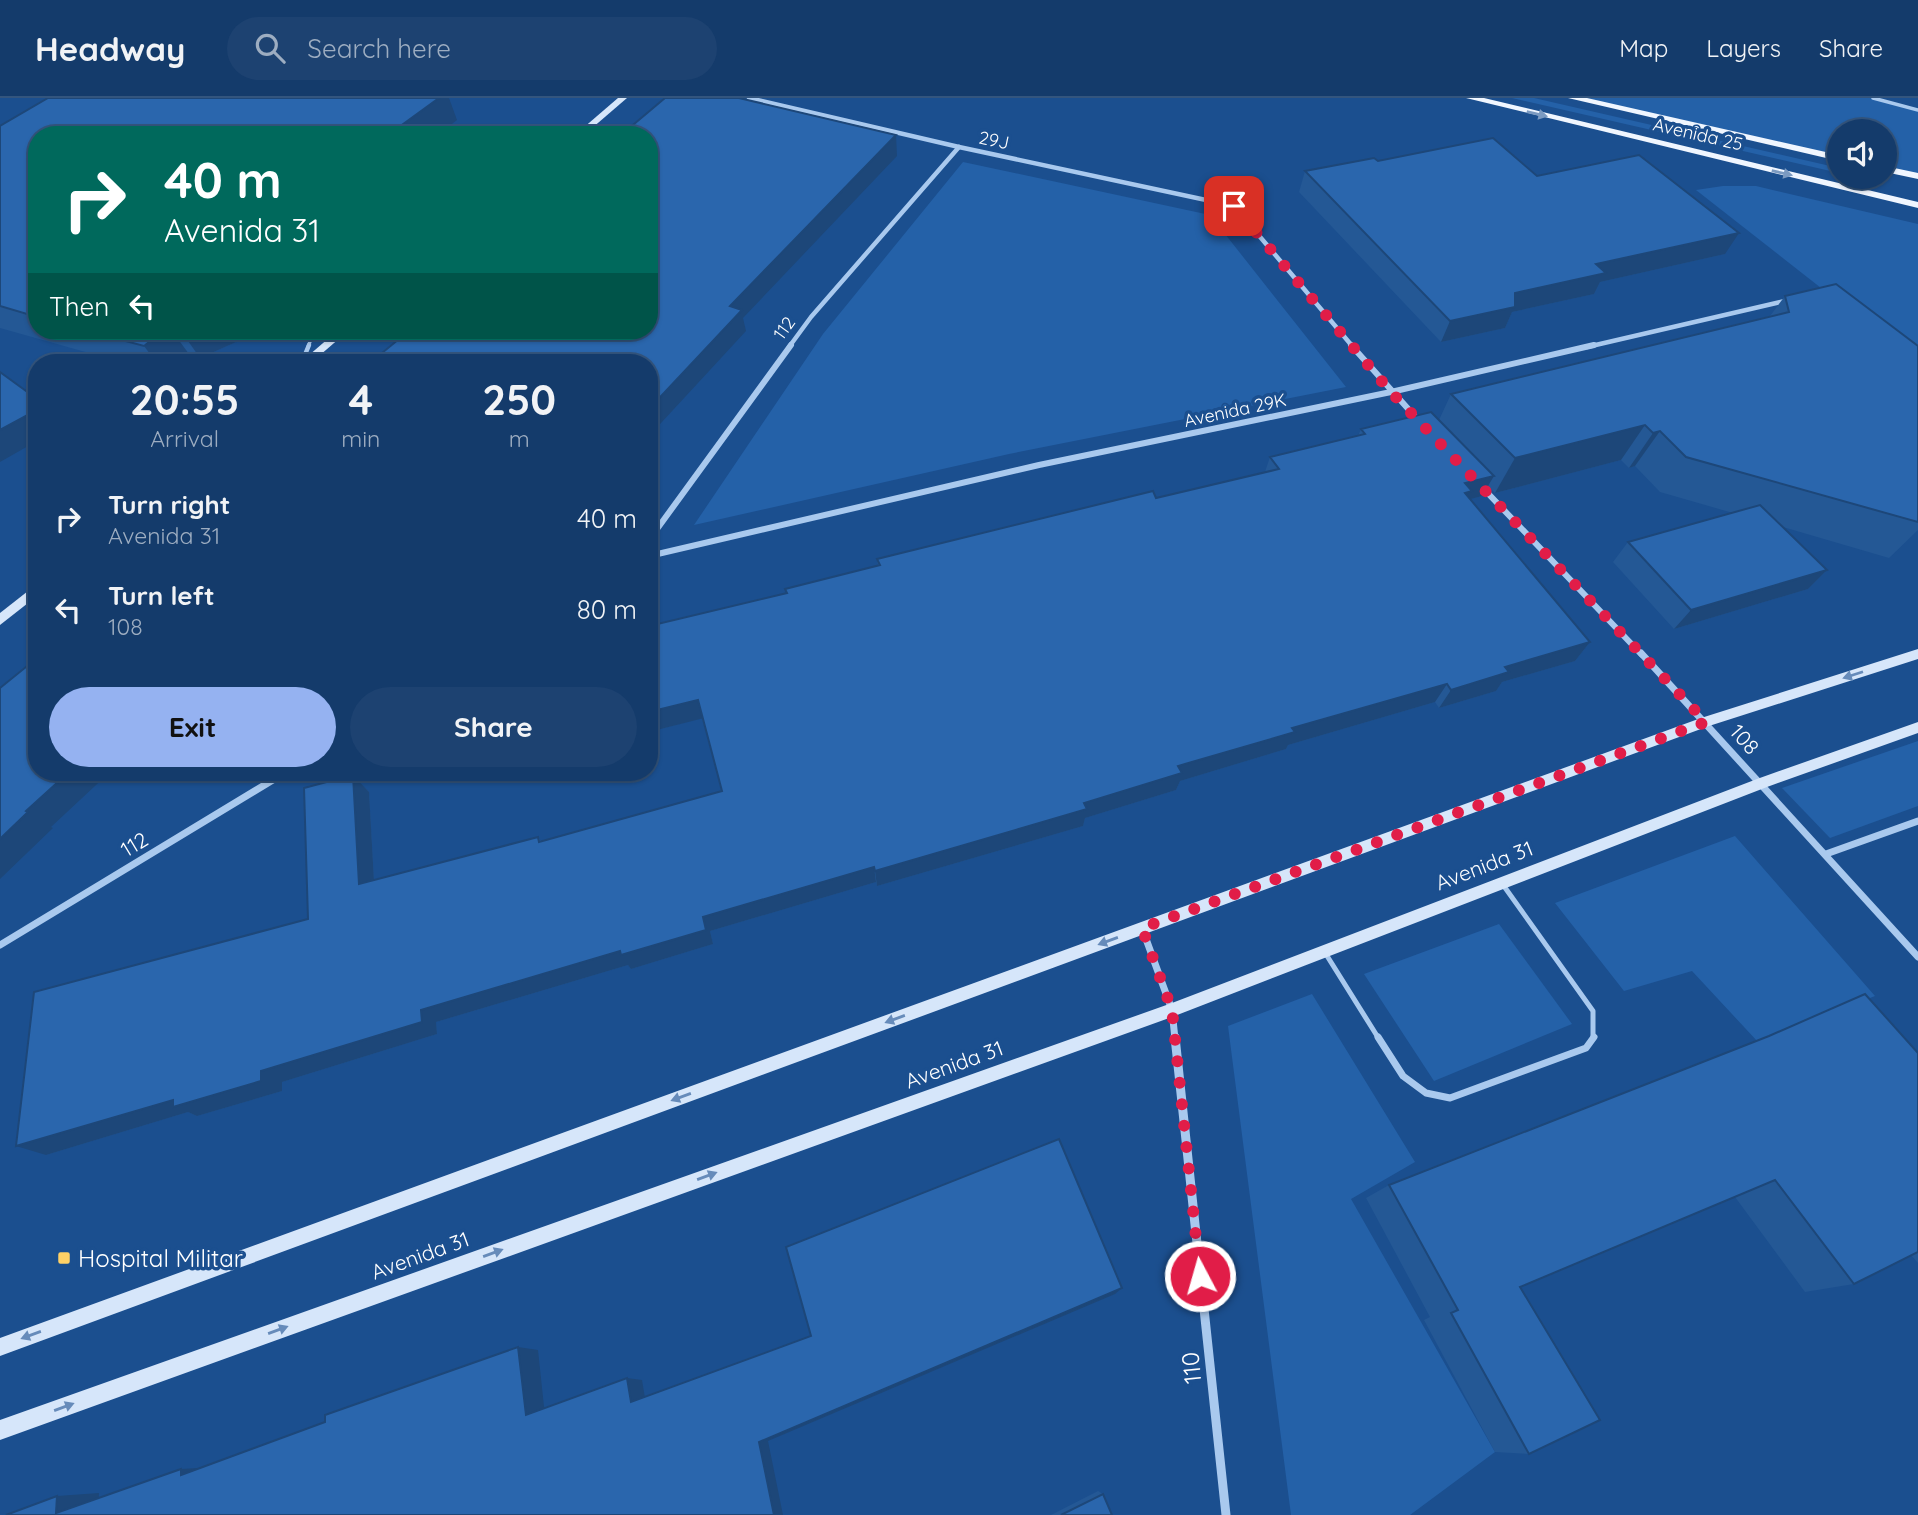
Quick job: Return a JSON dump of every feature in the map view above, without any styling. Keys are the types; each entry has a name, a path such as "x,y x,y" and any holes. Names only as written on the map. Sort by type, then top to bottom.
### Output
{"main road":[{"path":"590,126 623,98"},
{"name":"Avenida 25","path":"1471,98 1918,205"},
{"name":"Avenida 25","path":"1573,98 1827,155"},
{"path":"1897,172 1918,176"},
{"path":"314,354 332,340"},
{"path":"0,620 28,597"},
{"path":"0,1347 1706,722 1918,654"},
{"name":"Avenida 31","path":"0,1430 1172,1010 1762,783 1918,727"}],"street":[{"name":"29J","path":"749,98 959,147 1234,206 1391,392"},
{"name":"112","path":"658,528 811,317 959,147"},
{"name":"Avenida 29K","path":"658,554 1039,465 1391,392 1799,298"},
{"path":"1391,392 1420,422"},
{"name":"108","path":"1477,482 1706,722 1918,957"},
{"name":"112","path":"0,946 271,781"},
{"path":"1826,854 1918,821"},
{"name":"110","path":"1142,928 1172,1010 1226,1515"}],"lane":[{"path":"1873,98 1918,110"},
{"path":"1324,951 1403,1076 1426,1093 1450,1098 1586,1048 1594,1037 1593,1011 1502,882"}],"shaded area":[{"path":"1512,98 1534,98 1827,165 1827,170"},
{"path":"1573,98 1873,98 1918,110 1918,176 1897,172 1897,119 1827,119 1827,155"},
{"path":"963,162 1210,215 1346,387 1009,454 694,525 823,334"},
{"path":"1723,186 1756,186 1918,224 1918,364 1696,190"},
{"path":"1918,741 1918,806 1830,838 1782,788"},
{"path":"1735,836 1875,996 1758,1042 1692,971 1624,991 1555,903"},
{"path":"1499,924 1572,1024 1434,1081 1364,974"},
{"path":"1312,994 1415,1162 1351,1199 1495,1452 1410,1515 1291,1515 1228,1026"}],"building":[{"path":"48,98 439,98 400,126 28,126 28,314 0,306 0,126"},
{"path":"665,98 739,98 896,135 730,306 742,310 658,399 658,354 381,354 398,340 658,340 658,126 632,126"},
{"path":"1493,138 1537,176 1639,155 1739,233 1596,264 1606,273 1515,293 1515,307 1450,321 1305,171 1374,158 1378,161"},
{"path":"1836,284 1918,346 1918,522 1686,457 1660,431 1653,433 1645,425 1515,458 1451,394 1789,312 1785,296"},
{"path":"122,340 152,340 144,346"},
{"path":"0,372 28,392 28,415 0,430"},
{"path":"1431,412 1494,476 1465,483 1472,491 1465,493 1590,642 1505,667 1509,672 1451,690 1447,684 1292,728 1295,732 1178,766 1182,773 1084,803 1087,809 875,871 874,867 703,917 706,930 621,955 620,951 421,1010 422,1022 261,1071 261,1081 173,1107 173,1100 16,1146 34,992 308,919 304,788 330,781 353,781 359,884 538,837 539,842 722,791 698,700 658,710 658,624 787,593 785,589 880,565 877,559 1153,491 1156,498 1279,469 1270,457 1365,434 1361,429"},
{"path":"1760,505 1827,570 1691,610 1628,542"},
{"path":"28,665 28,781 59,781 0,839 0,688"},
{"path":"1865,994 1918,1053 1918,1252 1854,1284 1775,1180 1520,1287 1600,1420 1529,1454 1451,1313 1458,1310 1389,1185 1769,1036"},
{"path":"1059,1139 1122,1288 759,1442 774,1515 6,1515 57,1496 56,1513 181,1469 181,1475 325,1422 325,1415 518,1347 526,1415 627,1378 631,1402 811,1336 786,1247"},
{"path":"1103,1494 1112,1515 1061,1515"}],"place":[{"name":"Hospital Militar","path":"64,1258"}],"route":[{"path":"1200,1276 1172,1010 1142,928 1706,722 1391,392 1234,206"}]}
